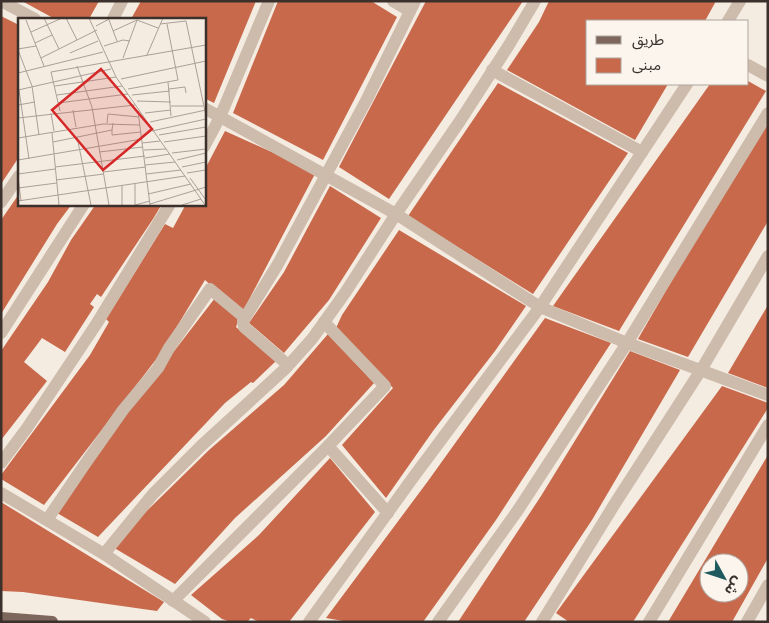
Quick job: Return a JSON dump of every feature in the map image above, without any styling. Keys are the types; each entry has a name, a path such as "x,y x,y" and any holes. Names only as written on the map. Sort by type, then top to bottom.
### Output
{"main road":[{"path":"1,618 52,622"}],"street":[{"path":"1,1 33,18"},
{"path":"114,18 122,1"},
{"path":"205,145 220,117 269,1"},
{"path":"288,365 244,327 243,321 278,264 367,99 413,6 393,1"},
{"path":"104,554 153,494 288,365 312,338 345,294 396,214 455,128 535,1"},
{"path":"729,20 740,1"},
{"path":"749,66 768,76"},
{"path":"492,70 642,152"},
{"path":"309,622 540,307 686,85"},
{"path":"205,109 396,214 540,307 627,343 768,395"},
{"path":"438,622 518,510 627,343 768,113"},
{"path":"1,202 18,177"},
{"path":"1,333 83,205"},
{"path":"1,463 27,428 97,323 169,205"},
{"path":"542,622 614,505 701,370 768,256"},
{"path":"47,520 123,410 158,368 169,348 210,288 245,318"},
{"path":"173,601 328,446 384,386 324,322"},
{"path":"649,622 768,425"},
{"path":"328,446 388,513"},
{"path":"1,493 104,554 204,622"},
{"path":"747,622 768,585"}],"building":[{"path":"22,1 99,1 90,18 53,18"},
{"path":"141,1 256,1 214,103 205,98 205,18 132,18"},
{"path":"278,1 371,1 397,17 323,160 233,113"},
{"path":"426,1 523,1 389,199 339,167"},
{"path":"549,1 716,1 706,20 586,20 586,85 667,85 635,140 507,70 539,22"},
{"path":"1,16 18,24 18,158 1,184"},
{"path":"749,82 766,91 619,331 553,306 709,85 749,85"},
{"path":"498,83 628,153 533,294 408,216"},
{"path":"768,114 768,221 688,357 638,339"},
{"path":"225,131 316,172 242,313 205,280 161,353 44,505 1,479 1,475 90,355 109,322 106,319 165,224 173,228 185,205 205,205 205,169"},
{"path":"330,186 381,218 329,300 284,353 249,323 284,272"},
{"path":"18,195 18,205 71,205 57,224 1,314 1,220"},
{"path":"95,205 161,205 101,297 97,294 90,304 94,307 65,352 42,338 24,362 47,381 1,440 1,351 48,282 71,240"},
{"path":"399,230 526,306 386,498 342,445 393,388 336,328 342,315"},
{"path":"215,298 239,319 236,327 276,361 253,383 251,382 225,403 98,537 52,510"},
{"path":"768,305 768,388 728,373"},
{"path":"545,318 611,343 496,520 423,622 349,622 326,618 428,481"},
{"path":"328,334 374,383 326,436 235,518 175,584 111,546 209,450 284,385"},
{"path":"630,351 680,370 592,520 524,622 458,622 541,496"},
{"path":"722,386 768,403 768,408 633,622 569,622 556,613"},
{"path":"768,455 768,558 749,592 749,553 709,553"},
{"path":"330,458 375,512 289,622 259,622 251,618 247,622 231,622 222,619 191,595 259,535"},
{"path":"1,502 164,602 157,611 23,592 1,591"},
{"path":"699,570 699,603 743,603 732,622 668,622"}]}
